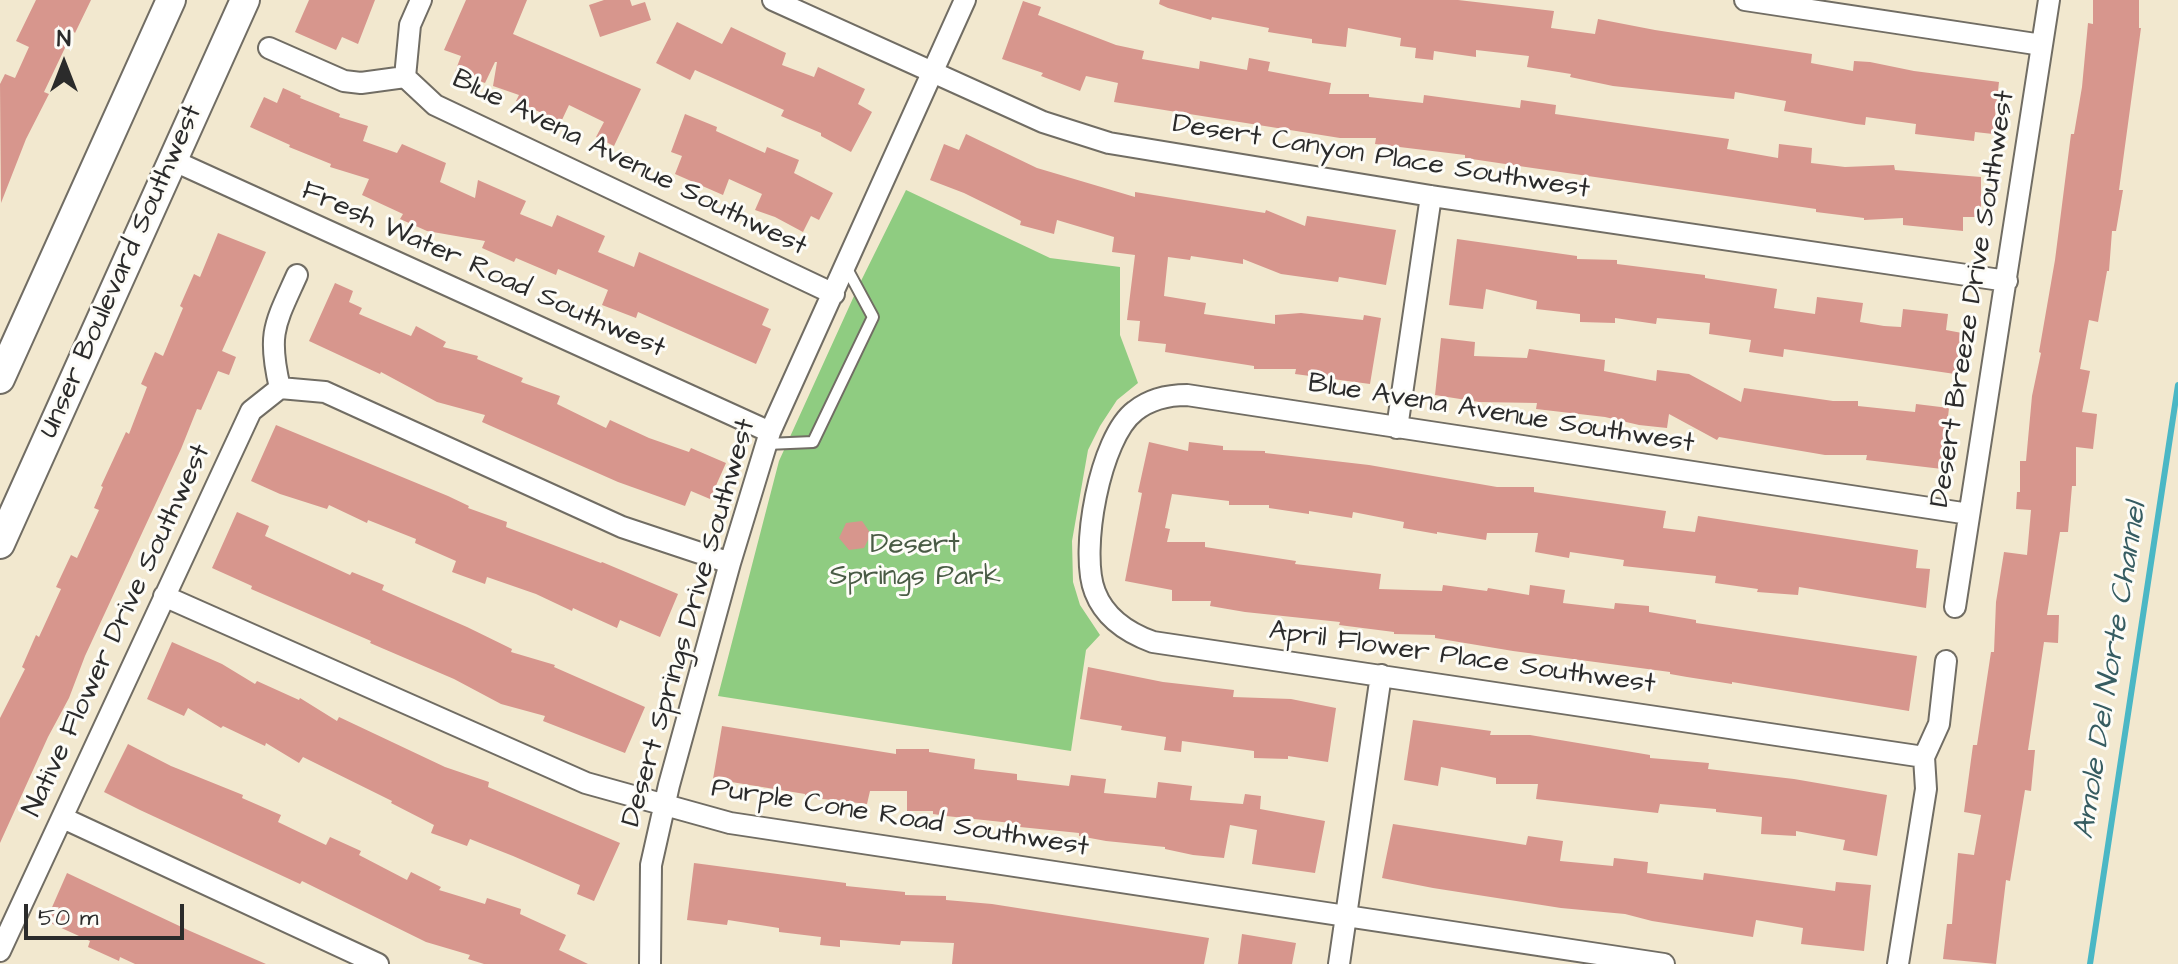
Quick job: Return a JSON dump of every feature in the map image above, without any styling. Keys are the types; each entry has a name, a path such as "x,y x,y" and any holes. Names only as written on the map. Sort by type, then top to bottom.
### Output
{"main road":[{"path":"0,379 171,0"},
{"name":"Unser Boulevard Southwest","path":"0,544 245,0"}],"street":[{"path":"269,48 344,81 361,83 405,77 410,25 421,0"},
{"name":"Desert Canyon Place Southwest","path":"773,0 1043,122 1109,143 1431,196 2007,281"},
{"name":"Desert Springs Drive Southwest","path":"650,964 651,865 730,563 769,438 965,0"},
{"path":"1745,0 2042,45"},
{"name":"Desert Breeze Drive Southwest","path":"1955,607 2049,0"},
{"name":"Blue Avena Avenue Southwest","path":"405,77 435,105 834,294"},
{"name":"Fresh Water Road Southwest","path":"172,160 769,438"},
{"path":"1397,428 1431,196"},
{"path":"297,275 277,319 273,336 273,358 280,388 325,392 622,527 730,563"},
{"name":"Native Flower Drive Southwest","path":"0,951 251,411 280,388"},
{"name":"Blue Avena Avenue Southwest","path":"1094,509 1110,448 1133,412 1169,395 1187,395 1969,514"},
{"name":"April Flower Place Southwest","path":"1094,509 1089,558 1094,591 1108,613 1132,634 1153,642 1924,757"},
{"name":"Purple Cone Road Southwest","path":"164,596 586,783 730,823 1664,964"},
{"path":"1898,964 1926,789 1924,757 1939,724 1946,661"},
{"path":"1339,964 1381,675"},
{"path":"63,818 378,964"}],"lane":[{"path":"769,438 813,442 873,317 846,267"}],"green space":[{"name":"Desert Springs Park","path":"906,190 1050,258 1120,267 1120,335 1138,383 1117,400 1088,450 1072,541 1073,582 1080,605 1100,635 1086,650 1071,751 718,696 779,461"}],"building":[{"path":"36,0 91,0 44,92 49,94 26,139 1,203 0,84 5,74 15,78 29,47 16,41"},
{"path":"309,0 375,0 358,44 342,37 336,50 295,32"},
{"path":"466,0 527,0 513,34 641,89 614,146 596,137 604,122 569,105 561,122 516,101 519,95 493,86 497,62 485,83 455,72 461,56 444,50"},
{"path":"604,0 630,0 632,6 645,2 651,20 600,37 589,5"},
{"path":"1160,0 1458,0 1554,11 1551,28 1595,34 1598,19 1812,54 1811,63 1853,71 1854,61 1870,62 1999,82 1993,134 1975,132 1974,141 1915,134 1916,124 1866,117 1865,125 1856,124 1784,111 1786,101 1735,92 1734,99 1613,86 1570,77 1571,74 1527,67 1529,56 1476,50 1476,57 1434,51 1433,60 1415,58 1416,48 1400,46 1401,38 1348,28 1346,47 1312,43 1312,39 1268,32 1269,28 1212,17 1211,20 1168,8 1159,4"},
{"path":"2093,0 2139,0 2141,28 2119,190 2123,190 2116,231 2112,231 2109,271 2098,322 2089,320 2080,369 2090,371 2082,412 2097,414 2093,449 2076,447 2076,486 2072,486 2068,532 2060,532 2047,615 2059,615 2058,643 2044,642 2028,750 2035,750 2031,791 2025,790 2010,881 2006,880 1996,964 1943,959 1947,924 1952,924 1958,853 1974,855 1981,815 1964,812 1973,745 1977,745 1991,652 1994,652 1996,602 2004,552 2027,555 2031,510 2016,509 2017,492 2020,492 2020,461 2026,461 2032,396 2055,260 2071,134 2074,134 2082,87 2088,23 2093,24"},
{"path":"1023,1 1041,7 1038,15 1116,45 1144,51 1142,59 1199,69 1200,61 1247,70 1249,58 1270,62 1268,71 1331,83 1329,94 1369,94 1369,97 1423,103 1424,95 1520,108 1521,100 1556,105 1555,114 1729,139 1727,149 1778,158 1779,144 1812,148 1811,163 1845,167 1894,165 1895,170 1981,177 1981,217 1963,217 1963,231 1903,225 1903,218 1864,220 1816,212 1816,209 1375,144 1376,138 1340,138 1114,102 1118,83 1086,76 1080,91 1041,76 1043,73 1002,59"},
{"path":"677,22 722,44 731,27 786,53 782,65 814,77 818,67 865,89 858,104 872,112 851,152 821,136 821,133 781,116 784,110 695,70 690,80 656,63"},
{"path":"283,88 340,114 339,117 368,126 363,141 397,153 402,144 446,163 440,182 475,198 478,180 526,201 520,214 552,227 557,215 605,236 598,252 634,267 639,252 769,309 762,325 771,329 756,364 638,312 636,318 602,305 608,290 558,269 556,275 516,258 514,262 482,248 485,241 427,231 400,219 403,214 362,195 369,179 330,167 331,164 250,127 264,97 277,103"},
{"path":"685,114 765,153 767,147 799,160 794,173 833,193 819,220 811,216 803,232 755,210 762,194 729,179 723,195 675,174 682,156 671,152"},
{"path":"966,134 1037,168 1135,197 1135,192 1265,213 1266,210 1305,226 1307,216 1396,230 1386,285 1339,277 1338,282 1281,274 1243,259 1243,264 1191,256 1190,260 1168,257 1164,296 1206,303 1204,314 1275,324 1275,315 1301,313 1363,320 1364,315 1381,318 1370,384 1295,374 1296,369 1254,369 1254,366 1165,352 1166,344 1138,341 1140,321 1127,320 1135,255 1112,252 1114,237 1057,220 1054,234 1020,225 1021,221 930,180 944,144 959,150"},
{"path":"218,233 266,252 222,351 236,357 229,375 218,371 201,410 197,409 69,698 0,843 0,718 25,669 22,667 36,635 39,637 61,589 56,587 71,555 77,558 99,510 94,508 101,486 126,432 129,434 147,387 141,384 155,352 163,356 194,274 200,277"},
{"path":"1457,239 1577,256 1577,259 1617,260 1617,264 1705,275 1705,278 1777,289 1774,308 1815,314 1817,297 1863,303 1860,322 1884,326 1901,327 1903,309 1948,314 1946,330 1962,333 1955,374 1784,349 1783,357 1749,352 1751,340 1709,334 1710,323 1657,318 1656,324 1615,318 1615,323 1580,322 1580,314 1536,309 1537,301 1486,289 1483,309 1449,305"},
{"path":"335,283 353,291 349,302 362,308 359,314 411,336 416,326 446,342 443,347 478,356 477,359 523,378 521,382 560,396 557,404 606,428 610,420 649,438 689,452 691,448 726,463 710,499 691,491 685,506 618,482 482,422 485,415 437,402 381,372 309,341"},
{"path":"1441,338 1475,342 1474,356 1527,358 1529,349 1605,360 1604,371 1656,381 1657,370 1689,374 1741,402 1744,388 1833,401 1858,401 1858,406 1915,412 1916,404 1949,408 1942,469 1866,460 1867,455 1825,455 1719,437 1717,440 1669,414 1667,428 1536,409 1537,403 1479,402 1435,395"},
{"path":"276,425 507,522 506,527 678,594 660,637 620,620 617,628 573,608 572,611 536,594 487,577 485,584 452,572 456,561 415,543 416,539 368,520 367,523 329,505 327,509 251,481"},
{"path":"1149,442 1188,451 1189,442 1223,446 1223,450 1265,451 1369,465 1497,487 1534,487 1534,492 1666,511 1663,528 1695,532 1698,516 1918,550 1916,568 1930,569 1926,608 1799,587 1798,595 1757,592 1758,589 1715,583 1716,576 1623,566 1624,560 1570,552 1569,558 1535,552 1538,533 1487,533 1486,540 1403,528 1404,522 1353,512 1352,518 1309,511 1309,514 1269,508 1269,505 1229,505 1229,501 1172,494 1165,528 1170,529 1167,542 1205,542 1205,547 1296,561 1295,564 1381,574 1379,589 1442,591 1443,585 1529,595 1530,585 1565,590 1563,603 1614,609 1615,603 1649,606 1649,612 1696,620 1696,623 1917,656 1909,711 1670,672 1513,651 1435,638 1435,635 1394,634 1339,625 1340,622 1245,612 1210,606 1211,601 1172,601 1172,590 1125,581"},
{"path":"237,512 269,526 265,536 350,575 352,572 384,585 382,590 467,627 512,649 511,652 555,665 645,707 625,753 543,721 545,716 501,704 454,679 251,589 252,586 212,568"},
{"path":"862,521 871,534 864,548 849,550 839,538 846,523"},
{"path":"172,642 222,664 255,684 257,681 300,698 337,721 339,717 445,767 489,782 488,787 620,843 594,901 577,894 580,885 513,856 470,839 467,846 431,833 434,825 303,757 299,763 266,743 265,746 223,726 221,728 188,708 184,716 147,699"},
{"path":"1088,667 1163,682 1234,690 1233,697 1291,699 1336,708 1328,762 1288,756 1288,759 1254,758 1254,751 1182,741 1181,752 1164,750 1166,737 1080,719"},
{"path":"1413,720 1491,731 1490,735 1530,735 1650,755 1650,758 1709,763 1708,769 1794,779 1887,795 1877,856 1843,850 1845,840 1796,831 1796,836 1761,834 1762,817 1716,812 1716,809 1660,804 1658,813 1536,799 1538,784 1496,784 1496,778 1441,767 1438,786 1404,780"},
{"path":"722,726 896,754 896,749 929,749 929,752 975,759 974,769 1017,774 1017,780 1069,786 1071,775 1106,779 1104,793 1156,798 1158,782 1192,786 1190,800 1243,804 1245,794 1261,796 1260,809 1325,821 1315,873 1252,864 1257,830 1230,825 1224,858 1193,855 1165,847 1106,841 1079,836 1079,833 1020,827 1021,824 946,816 933,814 933,811 907,811 907,791 870,791 867,804 805,797 805,794 713,779"},
{"path":"128,744 171,766 243,795 242,798 281,815 278,822 326,845 330,837 361,851 359,855 407,880 411,872 441,887 439,890 485,904 487,898 521,909 520,914 566,935 559,950 588,964 484,964 468,959 470,955 426,942 302,881 300,884 140,810 104,792"},
{"path":"1393,824 1526,845 1528,836 1563,841 1560,861 1613,866 1614,858 1648,862 1647,873 1703,880 1704,873 1835,891 1836,882 1871,885 1864,951 1801,944 1803,928 1756,920 1753,937 1625,914 1561,908 1382,878"},
{"path":"694,863 846,883 846,886 905,892 905,895 946,896 946,900 992,904 1209,938 1204,964 952,964 954,943 901,941 900,945 840,940 840,947 820,945 821,937 779,932 779,928 728,920 727,925 687,920"},
{"path":"67,873 266,964 135,964 120,957 119,961 88,947 90,941 46,921"},
{"path":"1242,934 1296,943 1292,964 1238,964"}],"waterway":[{"name":"Amole Del Norte Channel","path":"2090,964 2178,385"}]}
